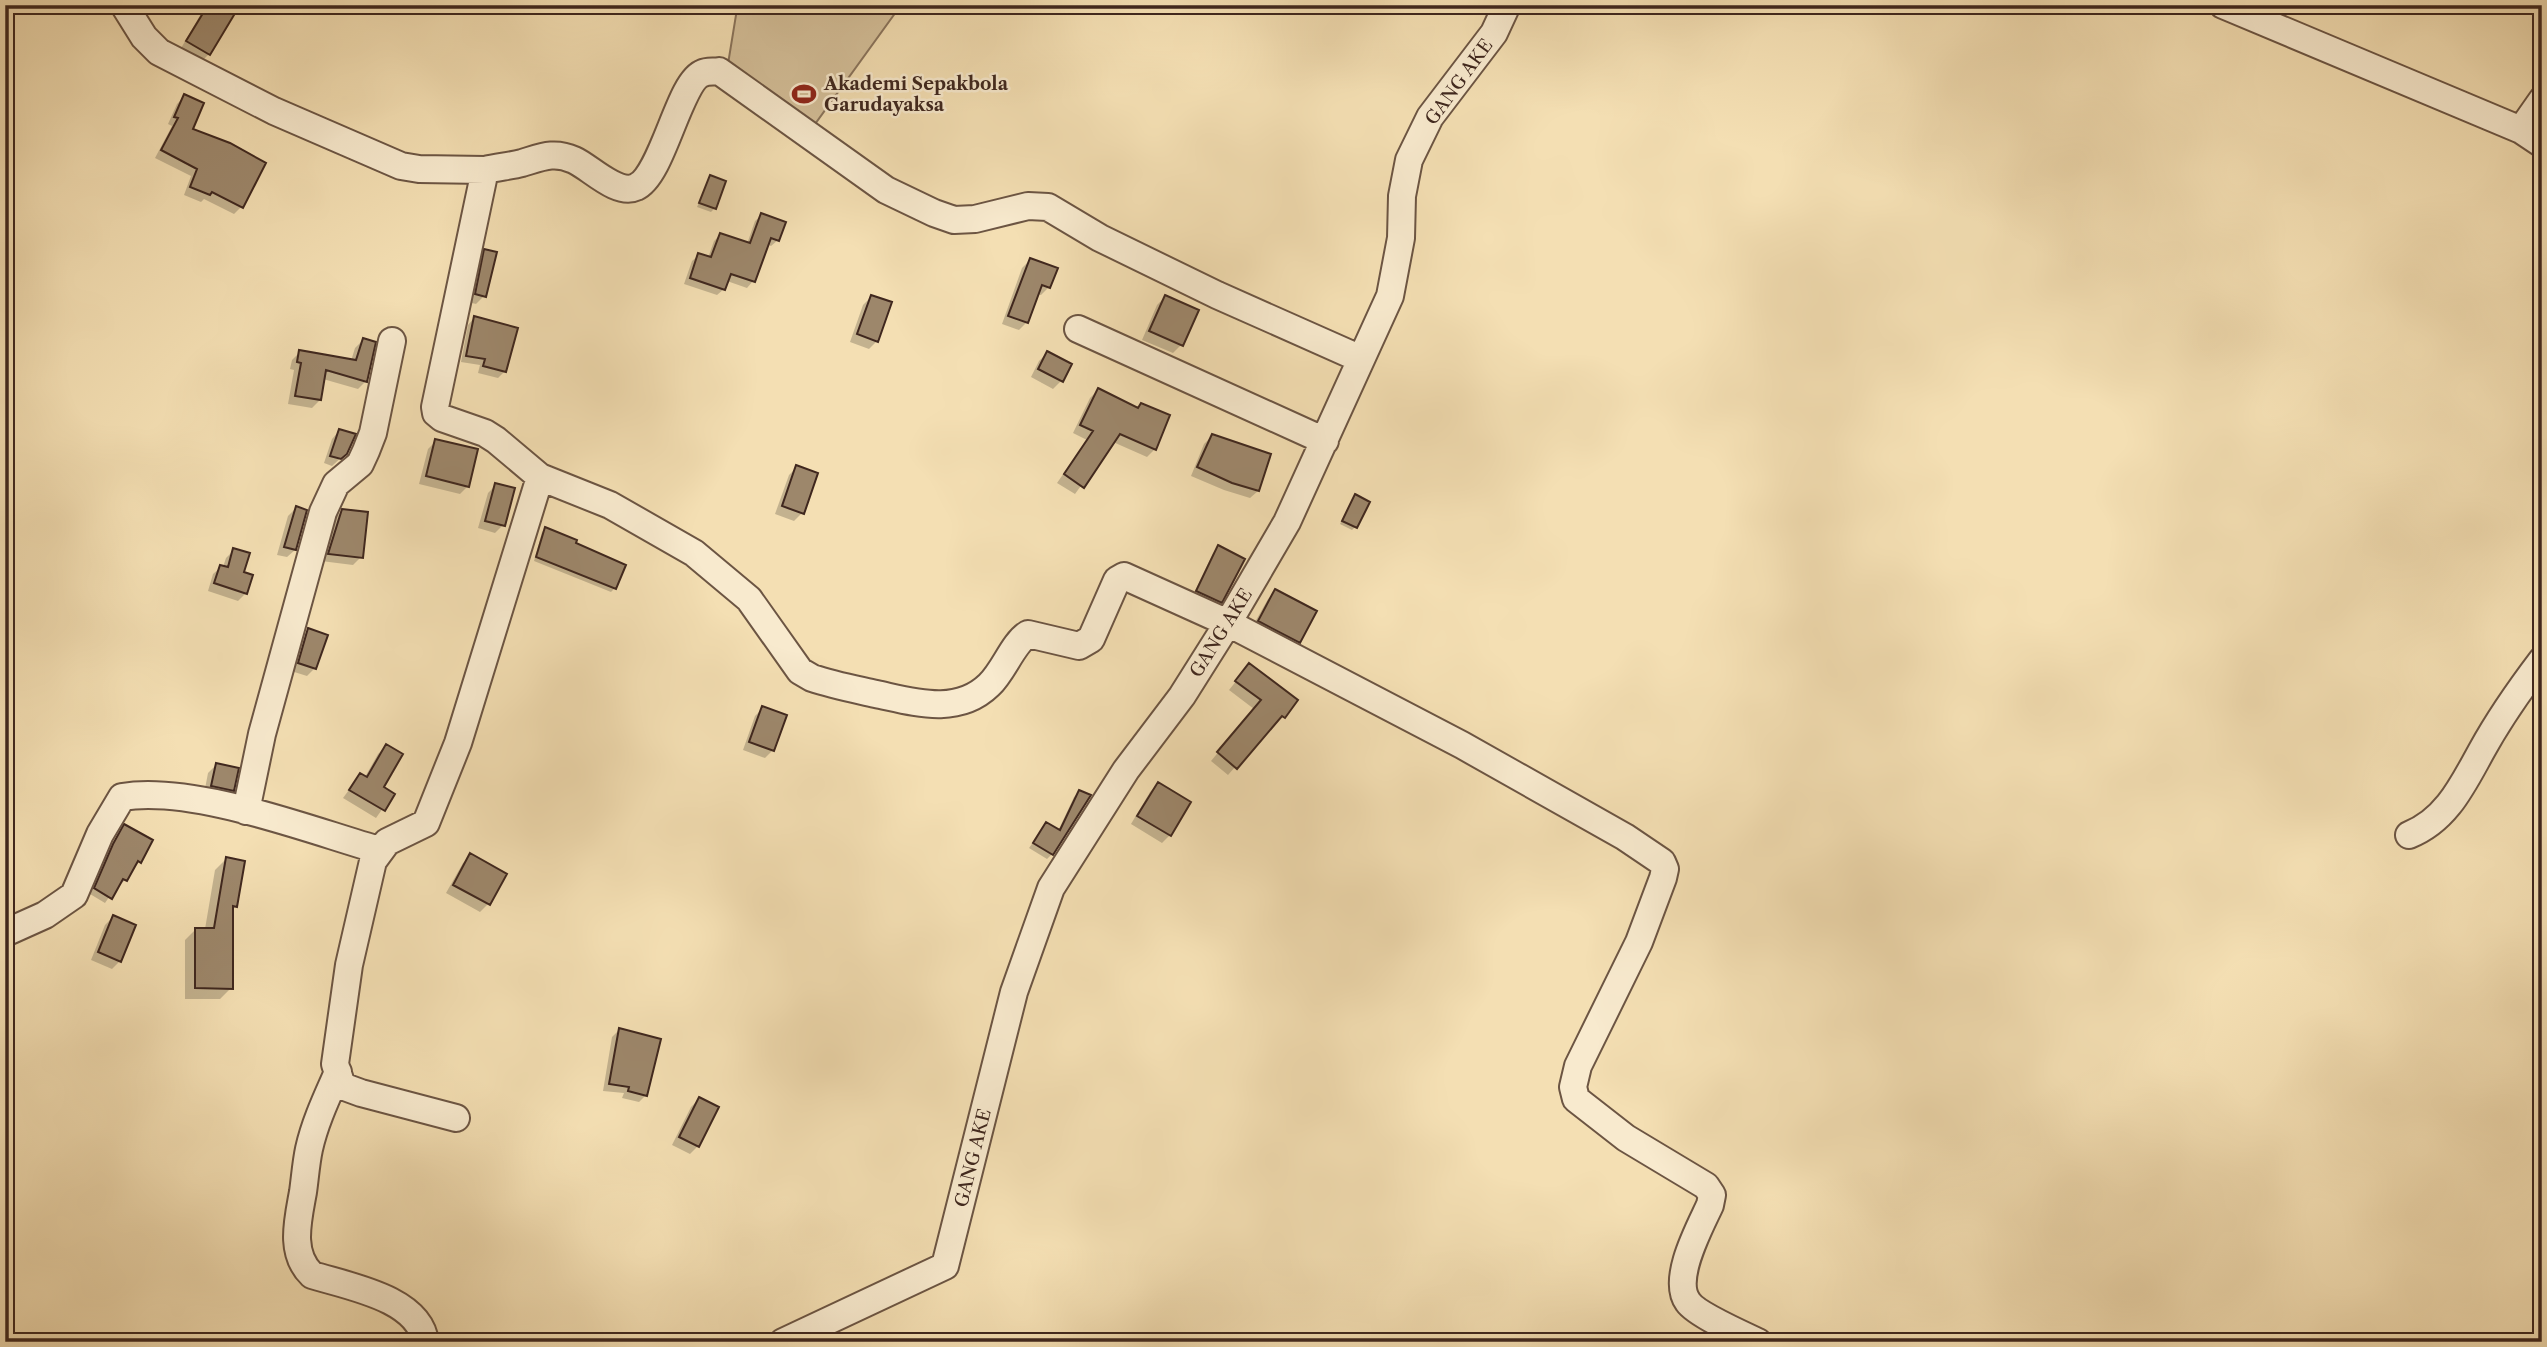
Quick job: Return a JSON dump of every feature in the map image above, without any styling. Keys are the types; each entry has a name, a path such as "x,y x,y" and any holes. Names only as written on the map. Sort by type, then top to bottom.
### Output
{"street":[{"path":"124,5 144,37 159,52 274,111 401,166 419,169 485,170 523,163 549,154 574,160 621,187 637,187 646,180 689,85 703,73 719,71 886,190 934,213 954,220 975,219 1028,206 1048,207 1112,244 1217,295 1361,359"},
{"name":"GANG AKE","path":"783,1342 945,1266 1013,992 1051,888 1126,771 1182,696 1287,522 1390,296 1401,238 1402,197 1409,160 1430,117 1494,33 1507,5"},
{"path":"2223,5 2531,137 2542,100"},
{"path":"485,170 435,407 436,413 442,418 485,433 540,477 610,505 694,553 749,599 800,671 812,678 926,705 969,699 988,686 1005,667 1022,637 1028,634 1079,646 1087,643 1117,580 1124,576 1228,623 1462,745 1625,837 1662,862 1665,869 1663,878 1639,942 1578,1066 1573,1087 1576,1099 1626,1138 1706,1186 1712,1195 1710,1205 1685,1262 1684,1292 1688,1303 1732,1330 1758,1342"},
{"path":"1078,329 1325,441"},
{"path":"246,811 262,734 323,512 336,484 360,464 366,451 373,433 392,341"},
{"path":"456,1118 342,1086 335,1063 349,965 373,861 387,842 426,823 458,743 540,477"},
{"path":"2409,835 2437,819 2467,779 2522,686 2542,660"},
{"path":"5,933 45,915 74,895 100,834 122,797 141,794 184,798 246,811 379,850"},
{"path":"338,1072 309,1147 296,1231 299,1255 303,1266 312,1275 404,1307 423,1330 425,1342"}],"shaded area":[{"name":"Akademi Sepakbola Garudayaksa","path":"726,5 901,5 815,124 728,64 737,9"}],"building":[{"path":"208,5 240,5 210,55 186,41"},
{"path":"184,94 204,103 193,129 230,143 266,163 243,208 212,192 210,195 190,187 197,169 161,150 178,118 174,117"},
{"path":"710,175 726,181 716,209 699,203"},
{"path":"761,213 786,222 779,241 771,238 755,282 731,274 725,290 690,278 698,253 711,257 720,233 750,243"},
{"path":"484,249 497,252 486,297 475,294"},
{"path":"1030,258 1058,268 1050,288 1042,285 1028,323 1008,316"},
{"path":"871,295 892,302 878,342 857,334"},
{"path":"1165,295 1199,310 1183,346 1149,331"},
{"path":"474,316 518,328 506,372 483,366 485,359 466,356"},
{"path":"363,338 376,342 367,382 326,370 321,400 295,396 301,363 297,362 299,350 356,360"},
{"path":"1047,351 1072,364 1063,382 1038,369"},
{"path":"1098,388 1138,408 1141,403 1170,415 1156,450 1120,434 1084,488 1064,474 1093,431 1080,425"},
{"path":"339,429 356,434 347,454 341,459 330,456"},
{"path":"1212,434 1271,454 1259,491 1232,483 1197,467"},
{"path":"435,439 478,449 469,487 426,476"},
{"path":"796,465 818,473 804,514 782,506"},
{"path":"495,483 515,488 505,526 485,521"},
{"path":"1355,494 1370,502 1357,528 1342,521"},
{"path":"296,506 307,510 296,550 284,547"},
{"path":"342,509 368,512 363,558 328,554"},
{"path":"545,527 626,565 616,589 536,557"},
{"path":"1218,545 1245,559 1222,603 1196,591"},
{"path":"233,548 250,553 244,572 253,575 247,594 214,583 220,565 228,567"},
{"path":"1275,589 1317,611 1300,643 1258,621"},
{"path":"308,628 328,635 316,669 298,663"},
{"path":"1249,663 1298,700 1285,718 1282,716 1237,769 1217,752 1261,700 1235,681"},
{"path":"762,706 787,715 774,751 749,742"},
{"path":"386,744 403,754 384,787 395,794 385,811 349,790 360,773 367,777"},
{"path":"216,763 239,768 234,791 211,786"},
{"path":"1158,782 1191,802 1171,836 1137,816"},
{"path":"1079,790 1091,795 1053,855 1033,843 1046,822 1060,830"},
{"path":"124,824 153,840 141,863 138,861 127,881 123,879 112,899 94,888"},
{"path":"470,853 507,874 490,905 453,885"},
{"path":"226,857 245,861 237,907 233,906 233,989 195,988 195,928 214,928"},
{"path":"113,915 136,925 121,962 98,952"},
{"path":"619,1028 661,1039 647,1096 628,1091 629,1087 609,1084"},
{"path":"699,1097 719,1107 699,1147 679,1137"}],"place":[{"name":"Akademi Sepakbola Garudayaksa","path":"804,94"}]}
